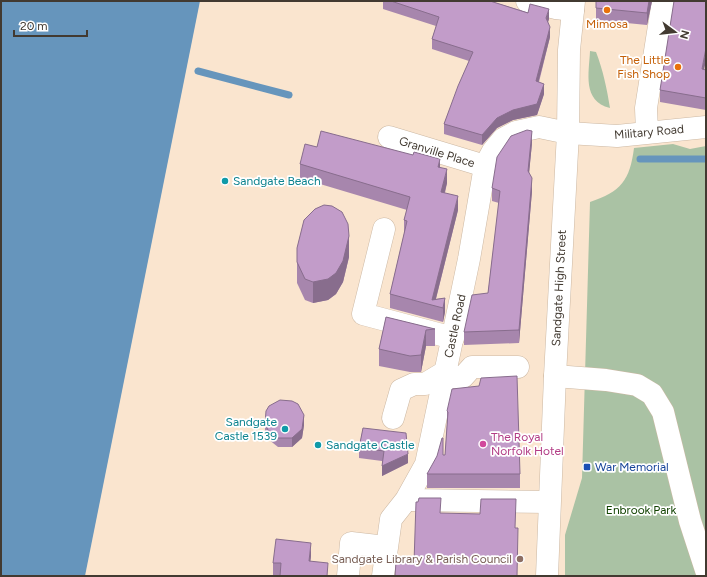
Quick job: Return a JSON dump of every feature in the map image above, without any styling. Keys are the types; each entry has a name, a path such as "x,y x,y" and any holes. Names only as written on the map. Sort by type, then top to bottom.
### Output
{"main road":[{"path":"527,1 556,8 573,5"},
{"path":"647,132 646,108 663,1"},
{"name":"Sandgate High Street","path":"547,576 549,502 568,133 569,50 573,5"},
{"name":"Castle Road","path":"383,576 391,519 406,500 426,464 469,260 485,166 493,150 503,139 516,132 539,127 568,133"},
{"name":"Military Road","path":"568,133 616,136 706,127"},
{"name":"Granville Place","path":"389,137 485,166"},
{"path":"384,229 363,314 453,338"},
{"path":"393,418 401,390 414,384 424,384 445,375 463,377 472,367 518,367"},
{"path":"555,376 606,380 637,385 652,394 662,412 690,521 706,570"},
{"path":"406,500 549,502"},
{"path":"348,576 351,543 386,547"}],"green space":[{"path":"590,51 596,52 610,108 601,104 591,93 589,85"},
{"name":"Enbrook Park","path":"673,144 690,149 706,146 706,576 565,576 565,535 582,478 590,202 609,194 622,183 630,169 634,148"}],"water":[{"path":"1,1 200,1 85,576 1,576"}],"building":[{"path":"391,1 490,1 528,13 530,4 549,9 546,18 550,27 536,81 544,84 537,104 513,110 497,118 482,135 444,124 458,86 473,52 432,39 439,17"},
{"path":"596,1 649,1 647,13 596,8"},
{"path":"674,1 706,1 706,48 702,69 706,70 706,98 660,90"},
{"path":"527,130 532,131 528,171 532,178 519,330 464,332 472,295 488,293 500,191 492,188 497,157 511,136"},
{"path":"321,131 413,155 414,152 440,159 438,167 447,169 441,192 458,196 432,300 445,298 443,308 390,294 407,221 404,220 410,197 300,164 305,144 317,147"},
{"path":"324,205 332,206 342,212 348,224 349,236 343,261 336,273 328,279 313,282 305,279 297,262 297,248 304,220 315,209"},
{"path":"386,317 435,329 426,330 421,355 410,356 379,349"},
{"name":"The Royal Norfolk Hotel","path":"517,376 520,474 427,474 437,456 442,438 443,455 445,455 447,411 452,389 479,386 481,378"},
{"name":"Sandgate Castle 1539","path":"280,400 292,401 298,404 304,415 302,429 292,438 278,438 268,430 265,424 266,411 269,406"},
{"path":"363,428 406,433 408,454 382,466 384,451 359,448"},
{"path":"419,498 441,498 440,513 480,514 481,499 516,499 515,528 518,528 517,576 395,576 396,562 414,563 416,502 418,502"},
{"path":"276,539 311,543 309,561 328,563 327,576 280,576 281,563 273,563"}],"waterway":[{"path":"198,71 289,95"},
{"path":"640,159 706,159"}],"place":[{"name":"Mimosa","path":"607,10"},
{"name":"The Little Fish Shop","path":"678,67"},
{"name":"Sandgate Beach","path":"225,181"},
{"name":"Sandgate Castle 1539","path":"285,429"},
{"name":"The Royal Norfolk Hotel","path":"483,444"},
{"name":"Sandgate Castle","path":"318,445"},
{"name":"War Memorial","path":"587,467"},
{"name":"Sandgate Library & Parish Council","path":"520,559"}]}
